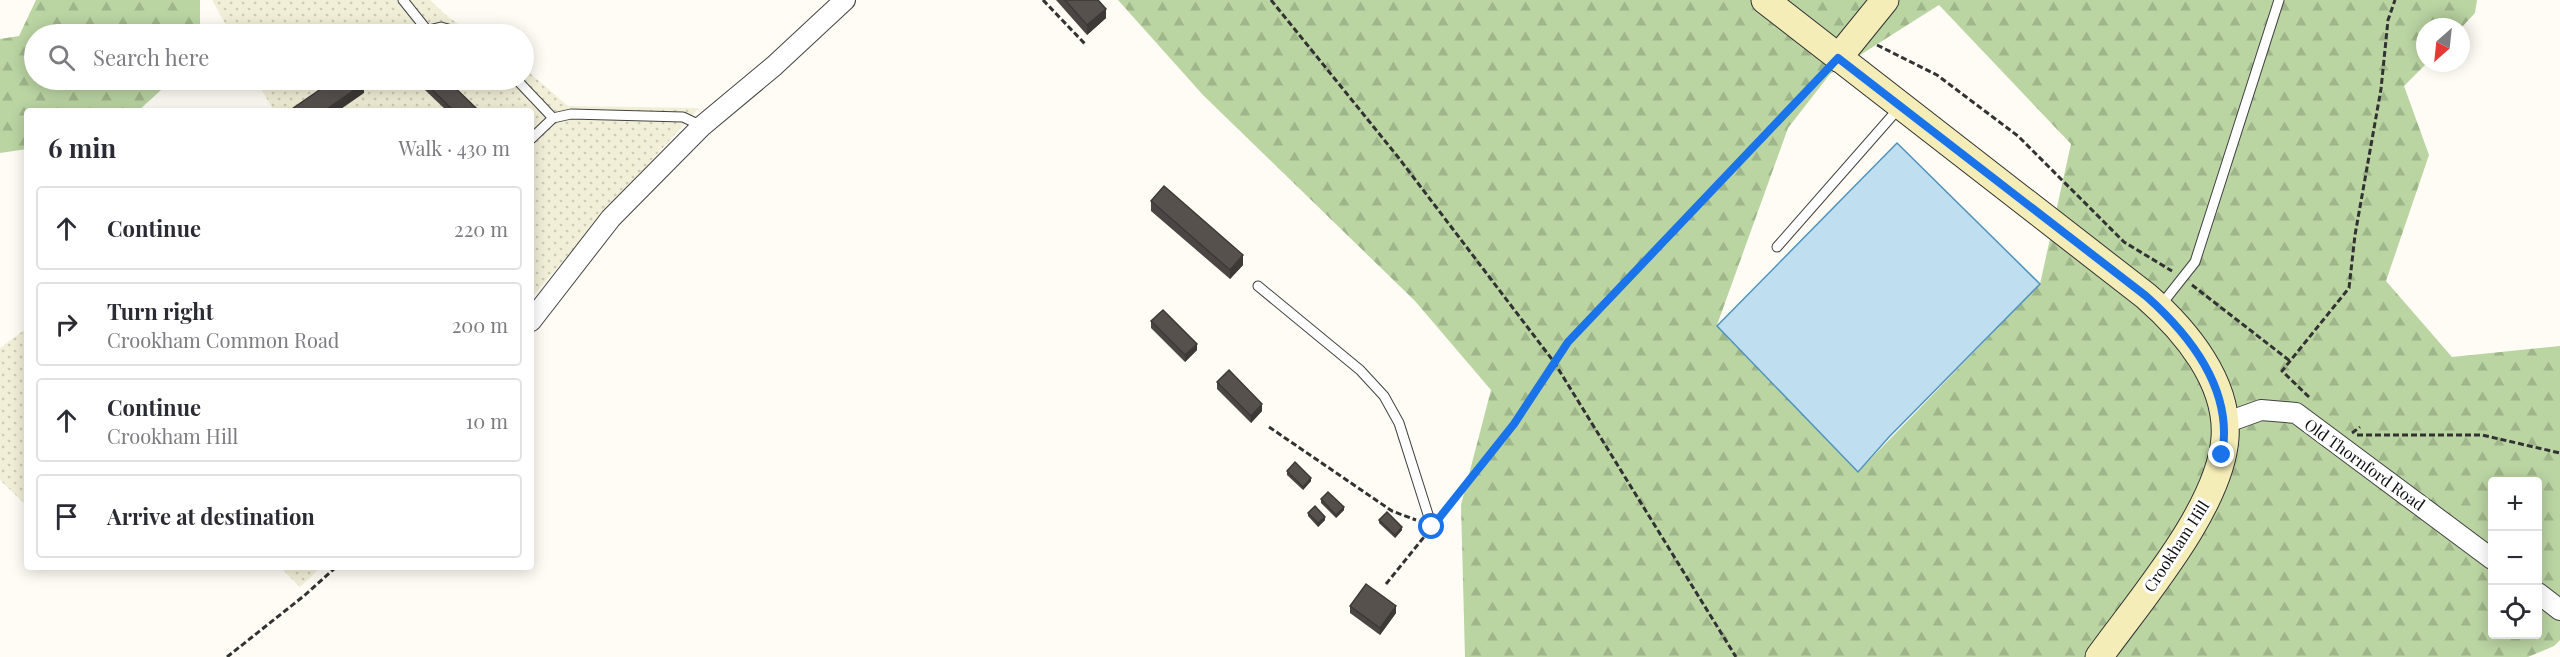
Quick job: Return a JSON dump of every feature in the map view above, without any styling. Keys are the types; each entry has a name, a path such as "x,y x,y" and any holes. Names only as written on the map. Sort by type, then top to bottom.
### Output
{"street":[{"path":"534,317 610,218 702,126 774,66 845,0"},
{"name":"Crookham Hill","path":"1765,0 2159,307 2192,346 2210,374 2219,395 2225,423 2222,455 2210,494 2189,531 2099,657"},
{"path":"1838,58 1885,0"},
{"name":"Old Thornford Road","path":"2225,423 2261,410 2296,413 2488,555"},
{"path":"2542,596 2560,610"}],"lane":[{"path":"403,0 422,24"},
{"path":"2159,307 2195,262 2279,0"},
{"path":"526,90 553,118"},
{"path":"1777,248 1901,106"},
{"path":"534,136 553,118 571,114 683,117 702,126"},
{"path":"1258,286 1360,370 1384,396 1399,423 1432,527"}],"path":[{"path":"1043,0 1085,44"},
{"path":"1271,0 1398,158 1554,362 1736,657"},
{"path":"2315,403 2282,371 2349,288 2355,235 2381,89 2388,20 2395,0"},
{"path":"1856,35 1937,75 2009,129 2124,242 2182,278 2290,361"},
{"path":"1386,584 1514,424 1568,342 1838,58"},
{"path":"1269,427 1392,511 1432,527"},
{"path":"2348,435 2482,435 2560,453"},
{"path":"227,657 333,570"}],"shaded area":[{"path":"212,0 430,0 459,24 225,24"},
{"path":"534,77 568,106 699,108 600,217 534,295 534,108 272,108 262,90 534,90"},
{"path":"24,330 24,503 0,480 0,348"},
{"path":"283,570 318,570 300,587"}],"green space":[{"path":"36,0 200,0 200,24 25,24"},
{"path":"1118,0 2477,0 2475,13 2470,18 2416,18 2416,72 2418,72 2404,86 2429,155 2386,281 2452,357 2560,346 2560,640 2554,646 2528,657 1465,657 1461,505 1491,390 1415,301 1203,95","holes":["1939,5 2071,144 2040,284 1858,472 1717,325 1788,128 1830,74"]},
{"path":"24,25 24,90 161,90 141,108 24,108 24,149 0,153 0,39 19,36"}],"water":[{"path":"1897,143 2040,284 1889,437 1858,472 1717,326"}],"building":[{"path":"1065,0 1098,0 1106,9 1087,25"},
{"path":"319,90 354,90 328,108 293,108"},
{"path":"432,90 457,90 476,108 451,108"},
{"path":"1164,186 1243,255 1230,270 1151,201"},
{"path":"1163,310 1197,344 1185,355 1151,321"},
{"path":"1229,370 1262,404 1251,416 1217,382"},
{"path":"1295,462 1311,478 1303,487 1287,471"},
{"path":"1328,492 1344,507 1336,515 1321,499"},
{"path":"1315,506 1325,517 1318,523 1308,513"},
{"path":"1387,512 1402,527 1395,535 1379,520"},
{"path":"1366,584 1396,606 1380,628 1350,606"}],"route":[{"path":"1432,527 1514,424 1568,342 1838,58 2146,296 2171,319 2210,374 2219,395 2225,423 2222,455"}]}
